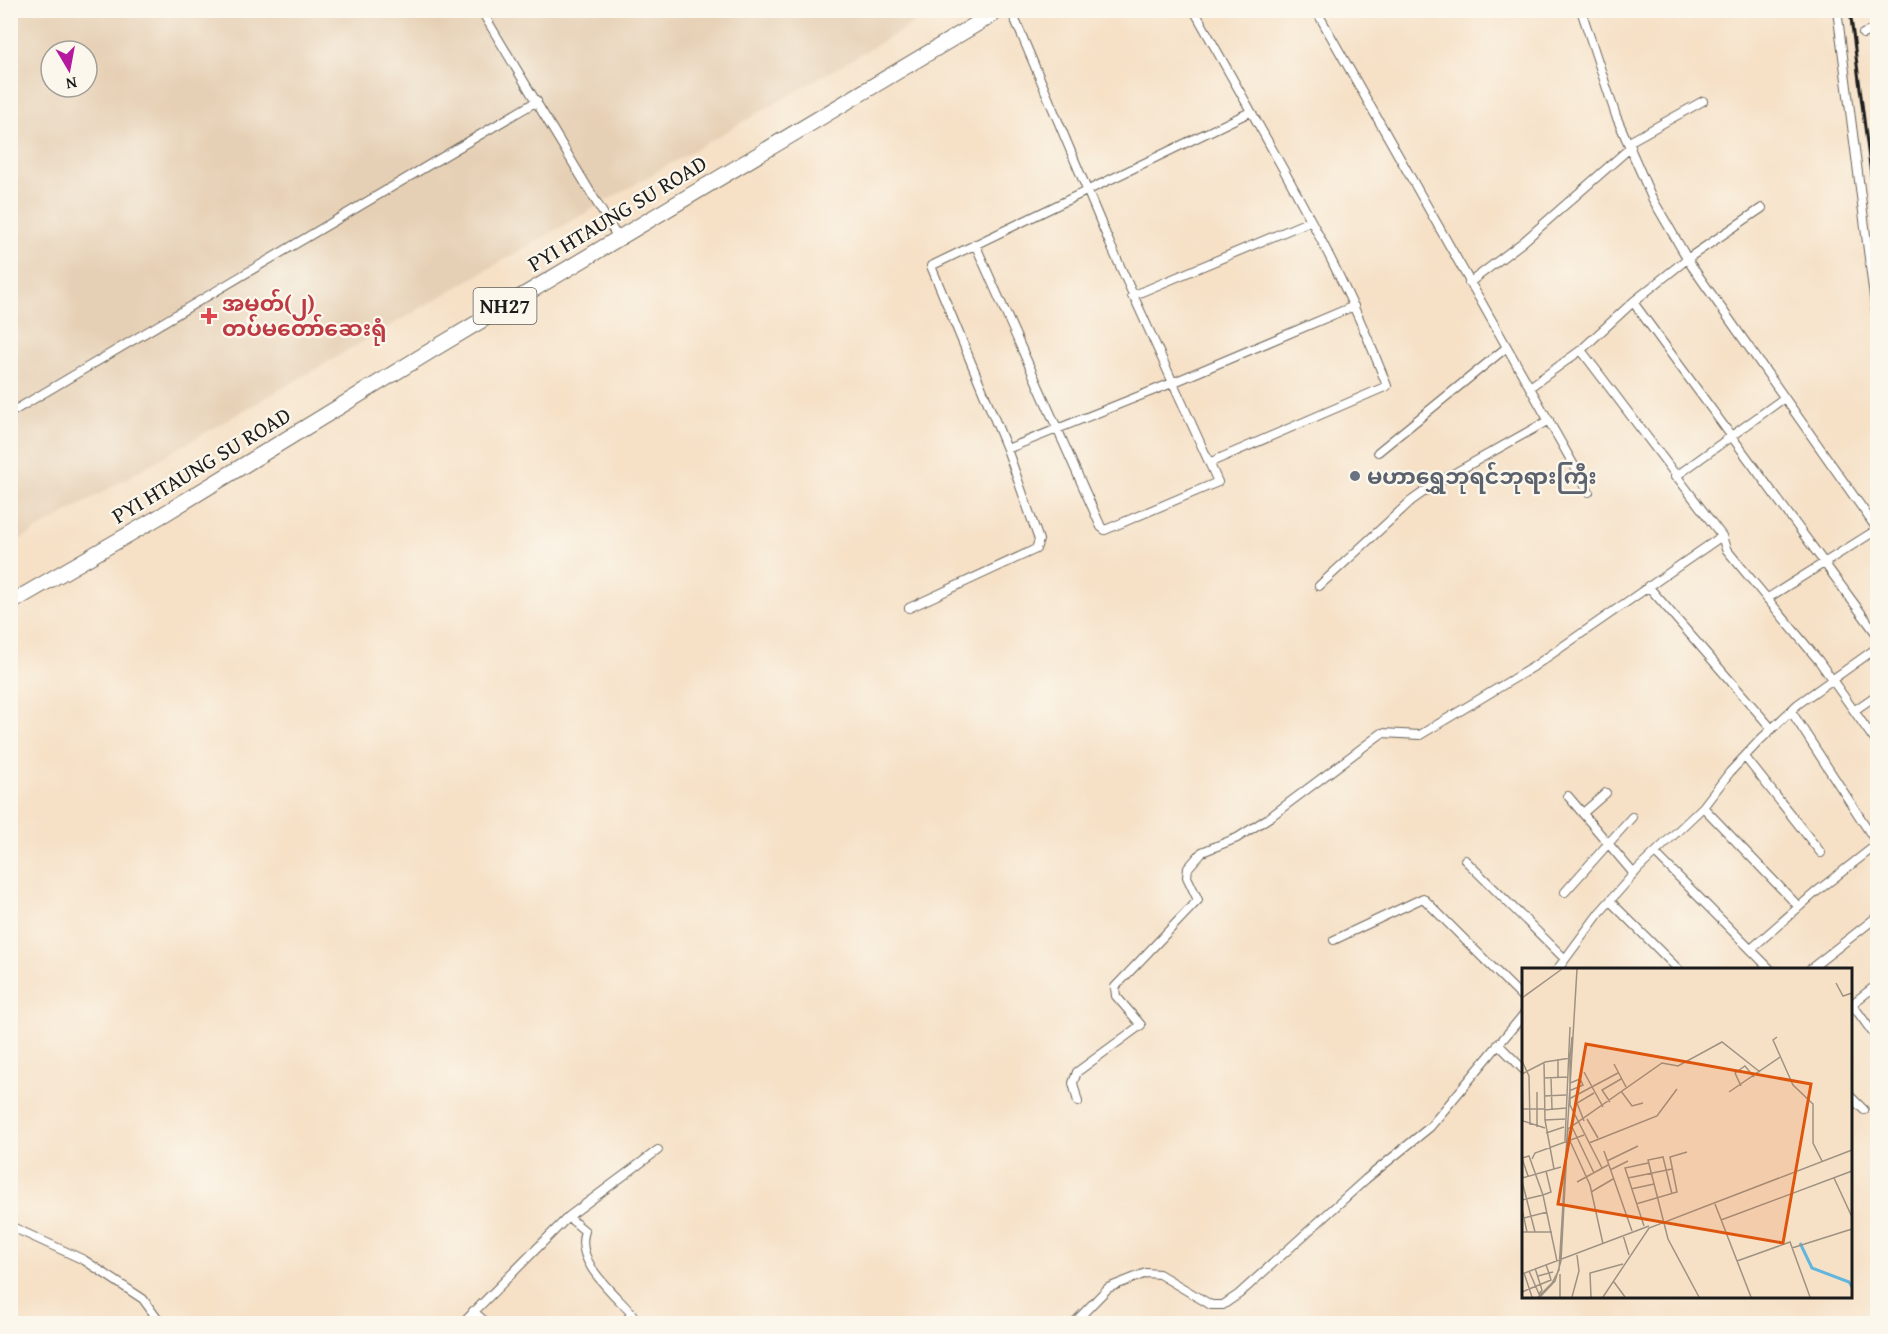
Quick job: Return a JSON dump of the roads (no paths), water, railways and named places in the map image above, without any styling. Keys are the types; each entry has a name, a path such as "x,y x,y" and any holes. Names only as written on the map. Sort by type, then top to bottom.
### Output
{"highway":[{"name":"PYI HTAUNG SU ROAD","path":"10,603 164,514 618,238 1000,10"}],"street":[{"path":"481,10 618,238"},
{"path":"975,244 1104,530 1218,482 1132,296 1011,10"},
{"path":"1194,10 1354,306 1387,386 1209,462"},
{"path":"1316,10 1589,492"},
{"path":"1581,10 1616,116 1652,198 1687,259 1877,529 1768,598"},
{"path":"1837,10 1878,328"},
{"path":"1863,34 1878,28"},
{"path":"1469,282 1523,242 1630,145 1702,100"},
{"path":"10,413 537,101"},
{"path":"909,608 1036,549 1039,540 1007,449 931,266 1250,112"},
{"path":"1530,387 1581,350 1633,302 1687,259 1762,208"},
{"path":"1132,296 1310,221"},
{"path":"1633,302 1729,437 1878,636"},
{"path":"1007,449 1172,383 1354,306"},
{"path":"1378,452 1507,347"},
{"path":"1581,350 1722,537 1726,549 1832,678 1878,745"},
{"path":"1675,477 1784,398"},
{"path":"1319,586 1411,501 1435,484 1549,420"},
{"path":"1078,1102 1073,1083 1077,1072 1141,1025 1116,996 1115,987 1198,900 1187,877 1188,868 1203,852 1237,838 1270,817 1382,733 1420,735 1533,667 1722,537"},
{"path":"1648,586 1772,729"},
{"path":"1558,968 1610,901 1634,874 1703,807 1745,756 1791,711 1832,678 1878,647"},
{"path":"1855,710 1878,694"},
{"path":"1751,949 1875,846 1876,842 1791,711"},
{"path":"1745,756 1821,853"},
{"path":"1583,813 1605,793"},
{"path":"1569,796 1634,874"},
{"path":"1703,807 1799,907"},
{"path":"1564,892 1632,817"},
{"path":"1655,853 1770,968"},
{"path":"1465,860 1565,959"},
{"path":"1334,940 1423,898 1522,997"},
{"path":"1610,901 1678,968"},
{"path":"1810,968 1878,916"},
{"path":"1878,984 1852,1004 1878,1040"},
{"path":"1073,1323 1108,1288 1146,1273 1159,1274 1211,1305 1223,1305 1239,1294 1366,1179 1430,1126 1522,1016"},
{"path":"1498,1044 1522,1068"},
{"path":"1852,1097 1864,1110"},
{"path":"462,1323 568,1217 658,1150"},
{"path":"568,1217 585,1231 581,1241 586,1261 632,1314 622,1323"},
{"path":"10,1226 84,1260 143,1299 161,1323"},
{"path":"473,1311 488,1323"}],"railway":[{"path":"1850,10 1878,229"}],"place":[{"name":"အမှတ်(၂) တပ်မတော်ဆေးရုံ","path":"209,316"},
{"name":"မဟာရွှေဘုရင်ဘုရားကြီး","path":"1355,476"}]}
